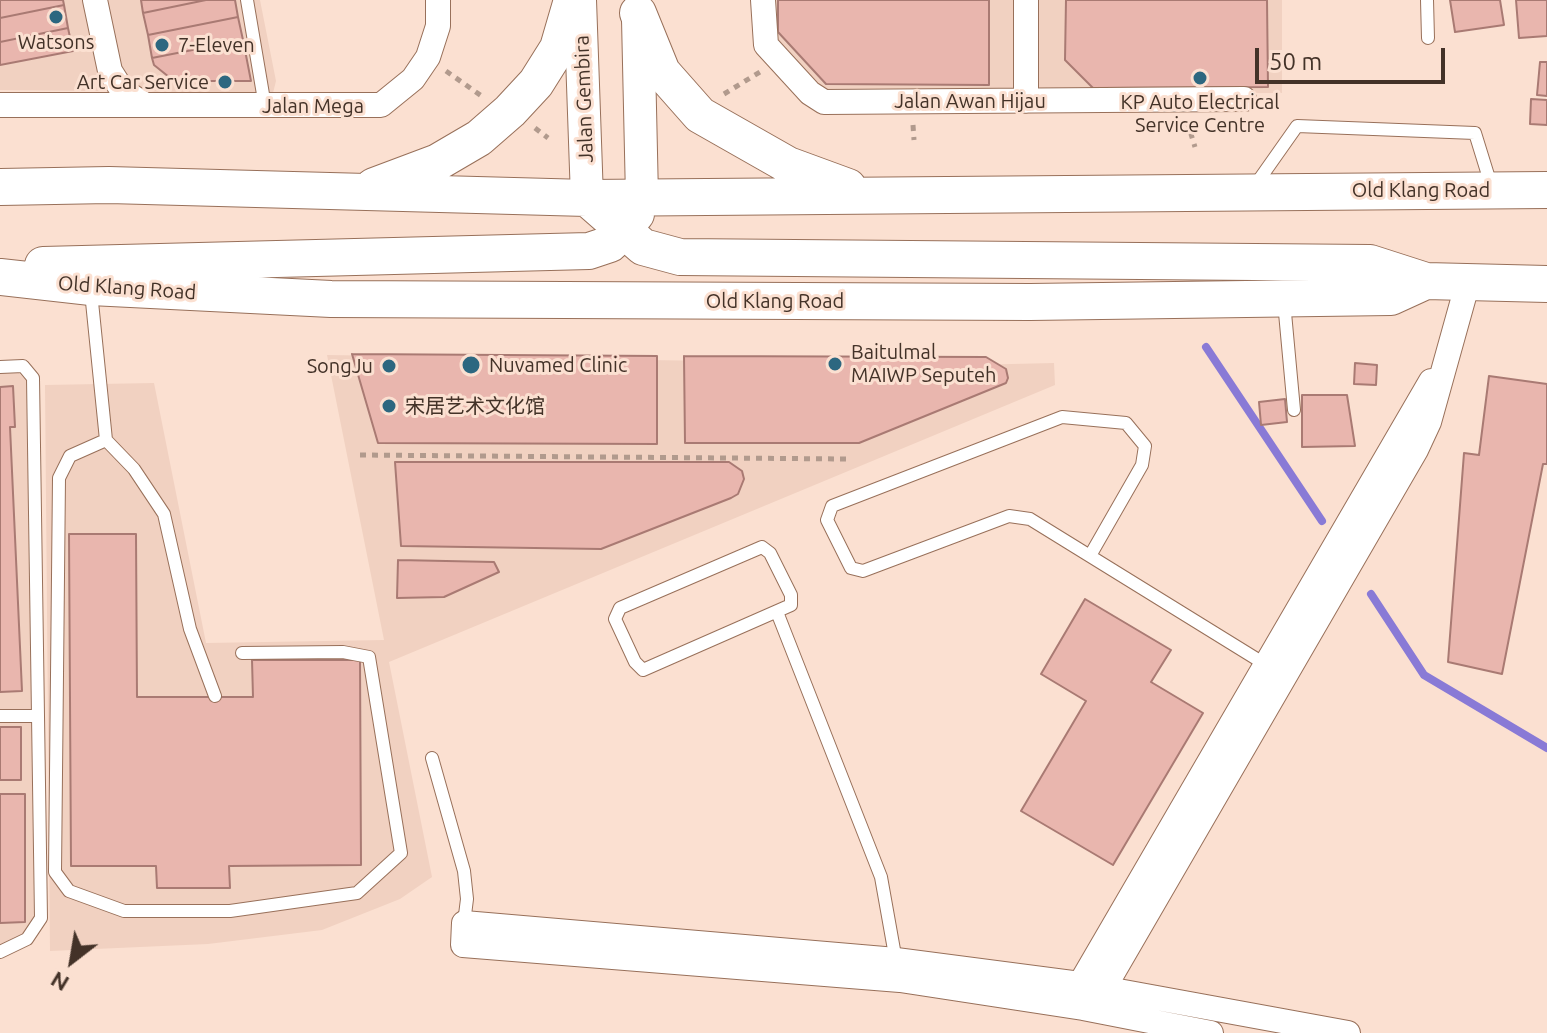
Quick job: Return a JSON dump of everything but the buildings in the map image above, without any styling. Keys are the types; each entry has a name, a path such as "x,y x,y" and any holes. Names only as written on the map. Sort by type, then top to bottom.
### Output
{"main road":[{"path":"353,193 438,162 479,138 536,83 558,48 572,0"},
{"name":"Jalan Gembira","path":"580,0 587,198"},
{"path":"638,6 662,72 700,115 749,146 788,165 869,194"},
{"path":"0,276 50,263 589,251 610,244 636,215 642,197 638,6"},
{"name":"Old Klang Road","path":"0,187 109,185 587,198 1252,190 1547,190"},
{"path":"587,198 643,247 680,257 1370,263 1426,281"},
{"name":"Old Klang Road","path":"0,276 91,287 331,299 1030,302 1391,297 1426,281 1547,284"}],"street":[{"path":"95,0 110,71 122,90 144,104"},
{"name":"Jalan Mega","path":"0,105 381,105 413,79 428,57 438,26 438,0"},
{"name":"Jalan Awan Hijau","path":"763,0 764,40 814,97 824,102 1244,99"},
{"path":"1026,0 1026,101"},
{"path":"79,105 101,92 110,71"},
{"path":"1089,993 1277,672 1416,450 1429,422 1468,282"},
{"path":"464,923 463,945 898,970 1089,993 1348,1033"},
{"path":"1089,993 1211,1033"}],"lane":[{"path":"247,0 265,106"},
{"path":"1427,0 1428,38"},
{"path":"1252,190 1297,126 1475,133 1493,190"},
{"path":"91,287 106,440 134,469 164,514 190,629 215,696"},
{"path":"1284,298 1286,360 1294,410"},
{"path":"0,367 23,366 33,378 41,918 27,939 0,952"},
{"path":"1091,554 1142,465 1145,446 1126,423 1062,417 832,506 827,520 851,568 863,571 1009,516 1030,519 1277,672"},
{"path":"106,440 70,456 59,478 55,872 69,891 124,911 230,911 357,893 401,853 369,657 343,652 242,653"},
{"path":"762,547 770,553 791,595 791,605 777,612 643,670 635,662 615,619 620,608 762,547"},
{"path":"777,612 881,877 898,970"},
{"path":"0,716 36,716"},
{"path":"432,758 464,871 467,899 464,923"}],"path":[{"path":"717,99 779,60"},
{"path":"449,74 467,86"},
{"path":"360,455 846,459"}],"shaded area":[{"path":"0,0 260,0 276,81 273,93 0,90"},
{"path":"771,0 1282,0 1282,93 823,94 771,35"},
{"path":"327,355 969,365 1054,363 1055,385 389,662 432,877 400,899 322,930 208,944 50,951 45,385 154,383 206,643 384,640"},
{"path":"0,372 19,373 27,382 34,917 24,934 0,945"}],"waterway":[{"path":"1206,347 1322,521"},
{"path":"1371,594 1424,675 1547,748"}],"place":[{"name":"Watsons","path":"56,17"},
{"name":"7-Eleven","path":"162,45"},
{"name":"KP Auto Electrical Service Centre","path":"1200,78"},
{"name":"Art Car Service","path":"225,82"},
{"name":"Baitulmal MAIWP Seputeh","path":"835,364"},
{"name":"Nuvamed Clinic","path":"471,365"},
{"name":"SongJu","path":"389,366"},
{"name":"宋居艺术文化馆","path":"389,406"}]}
